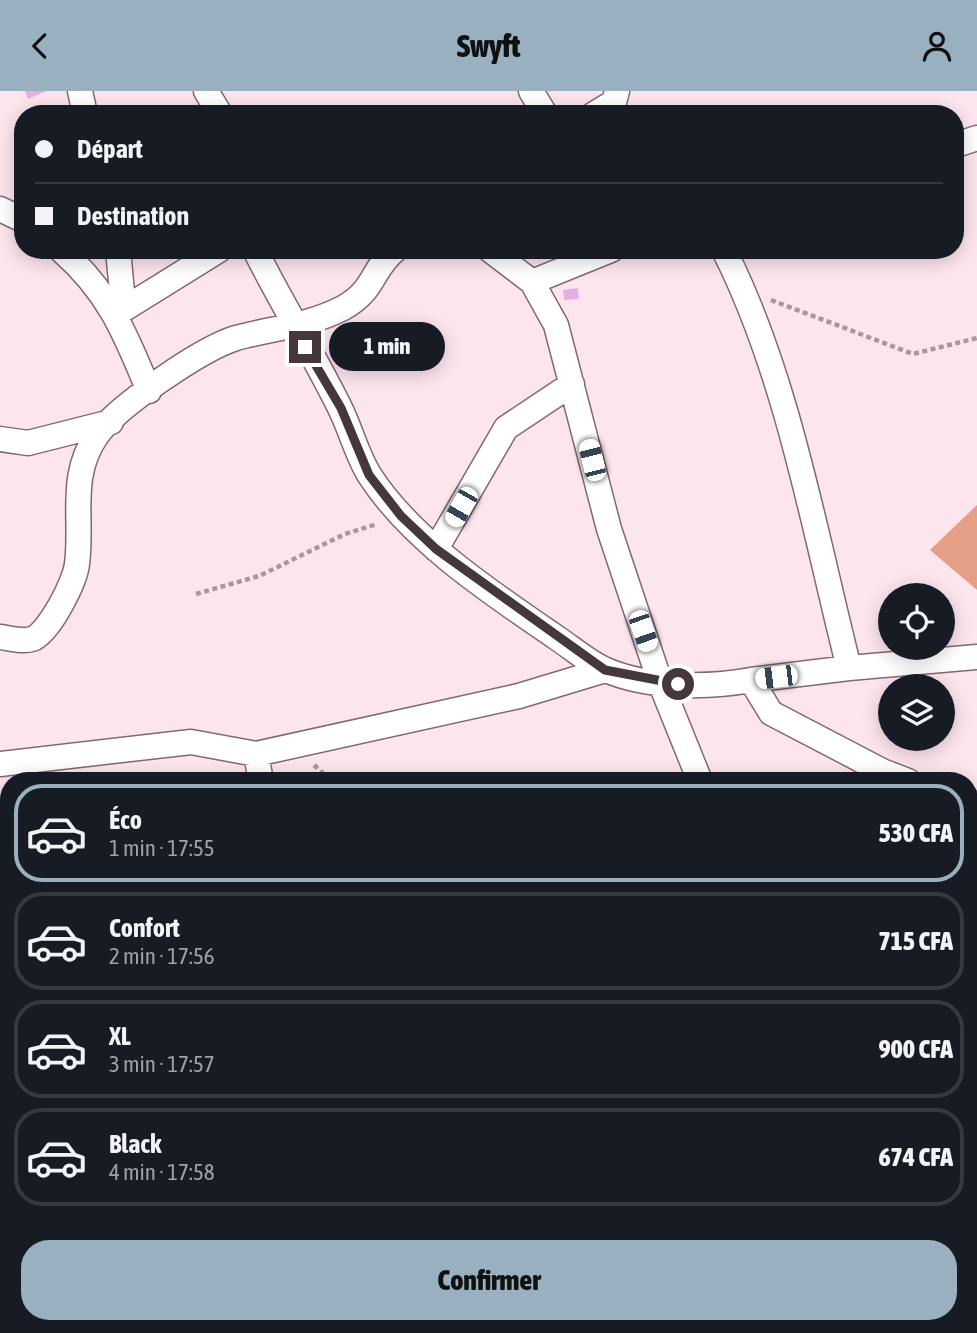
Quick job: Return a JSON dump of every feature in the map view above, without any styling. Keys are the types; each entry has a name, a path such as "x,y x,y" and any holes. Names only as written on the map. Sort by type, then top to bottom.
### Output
{"street":[{"path":"608,105 614,101 617,91"},
{"path":"71,259 92,279 116,314 149,391"},
{"path":"116,314 122,292 119,259"},
{"path":"116,314 205,259"},
{"path":"260,259 294,327 341,408 369,475 401,516 436,549 605,670 660,683 712,687 849,668 977,657"},
{"path":"0,637 30,640 47,630 77,566 76,503 83,460 99,433 149,391 204,353 236,338 312,322 362,297 389,259"},
{"path":"501,259 532,282 556,325 609,529 660,683 696,772"},
{"path":"532,282 592,259"},
{"path":"728,259 744,290 785,415 849,668"},
{"path":"436,549 506,428 572,384"},
{"path":"0,439 28,443 111,422"},
{"path":"0,764 191,743 256,754 519,697 605,670"},
{"path":"751,680 771,713 885,772"},
{"path":"256,754 259,772"}],"path":[{"path":"744,290 913,354 977,338"},
{"path":"196,594 259,576 345,534 401,516"}],"shaded area":[{"path":"977,505 977,590 930,550"}],"building":[{"path":"25,91 47,91 28,99"},
{"path":"578,288 579,299 564,300 563,290"}],"route":[{"path":"305,347 341,408 369,475 401,516 436,549 605,670 660,683 678,684"}]}
